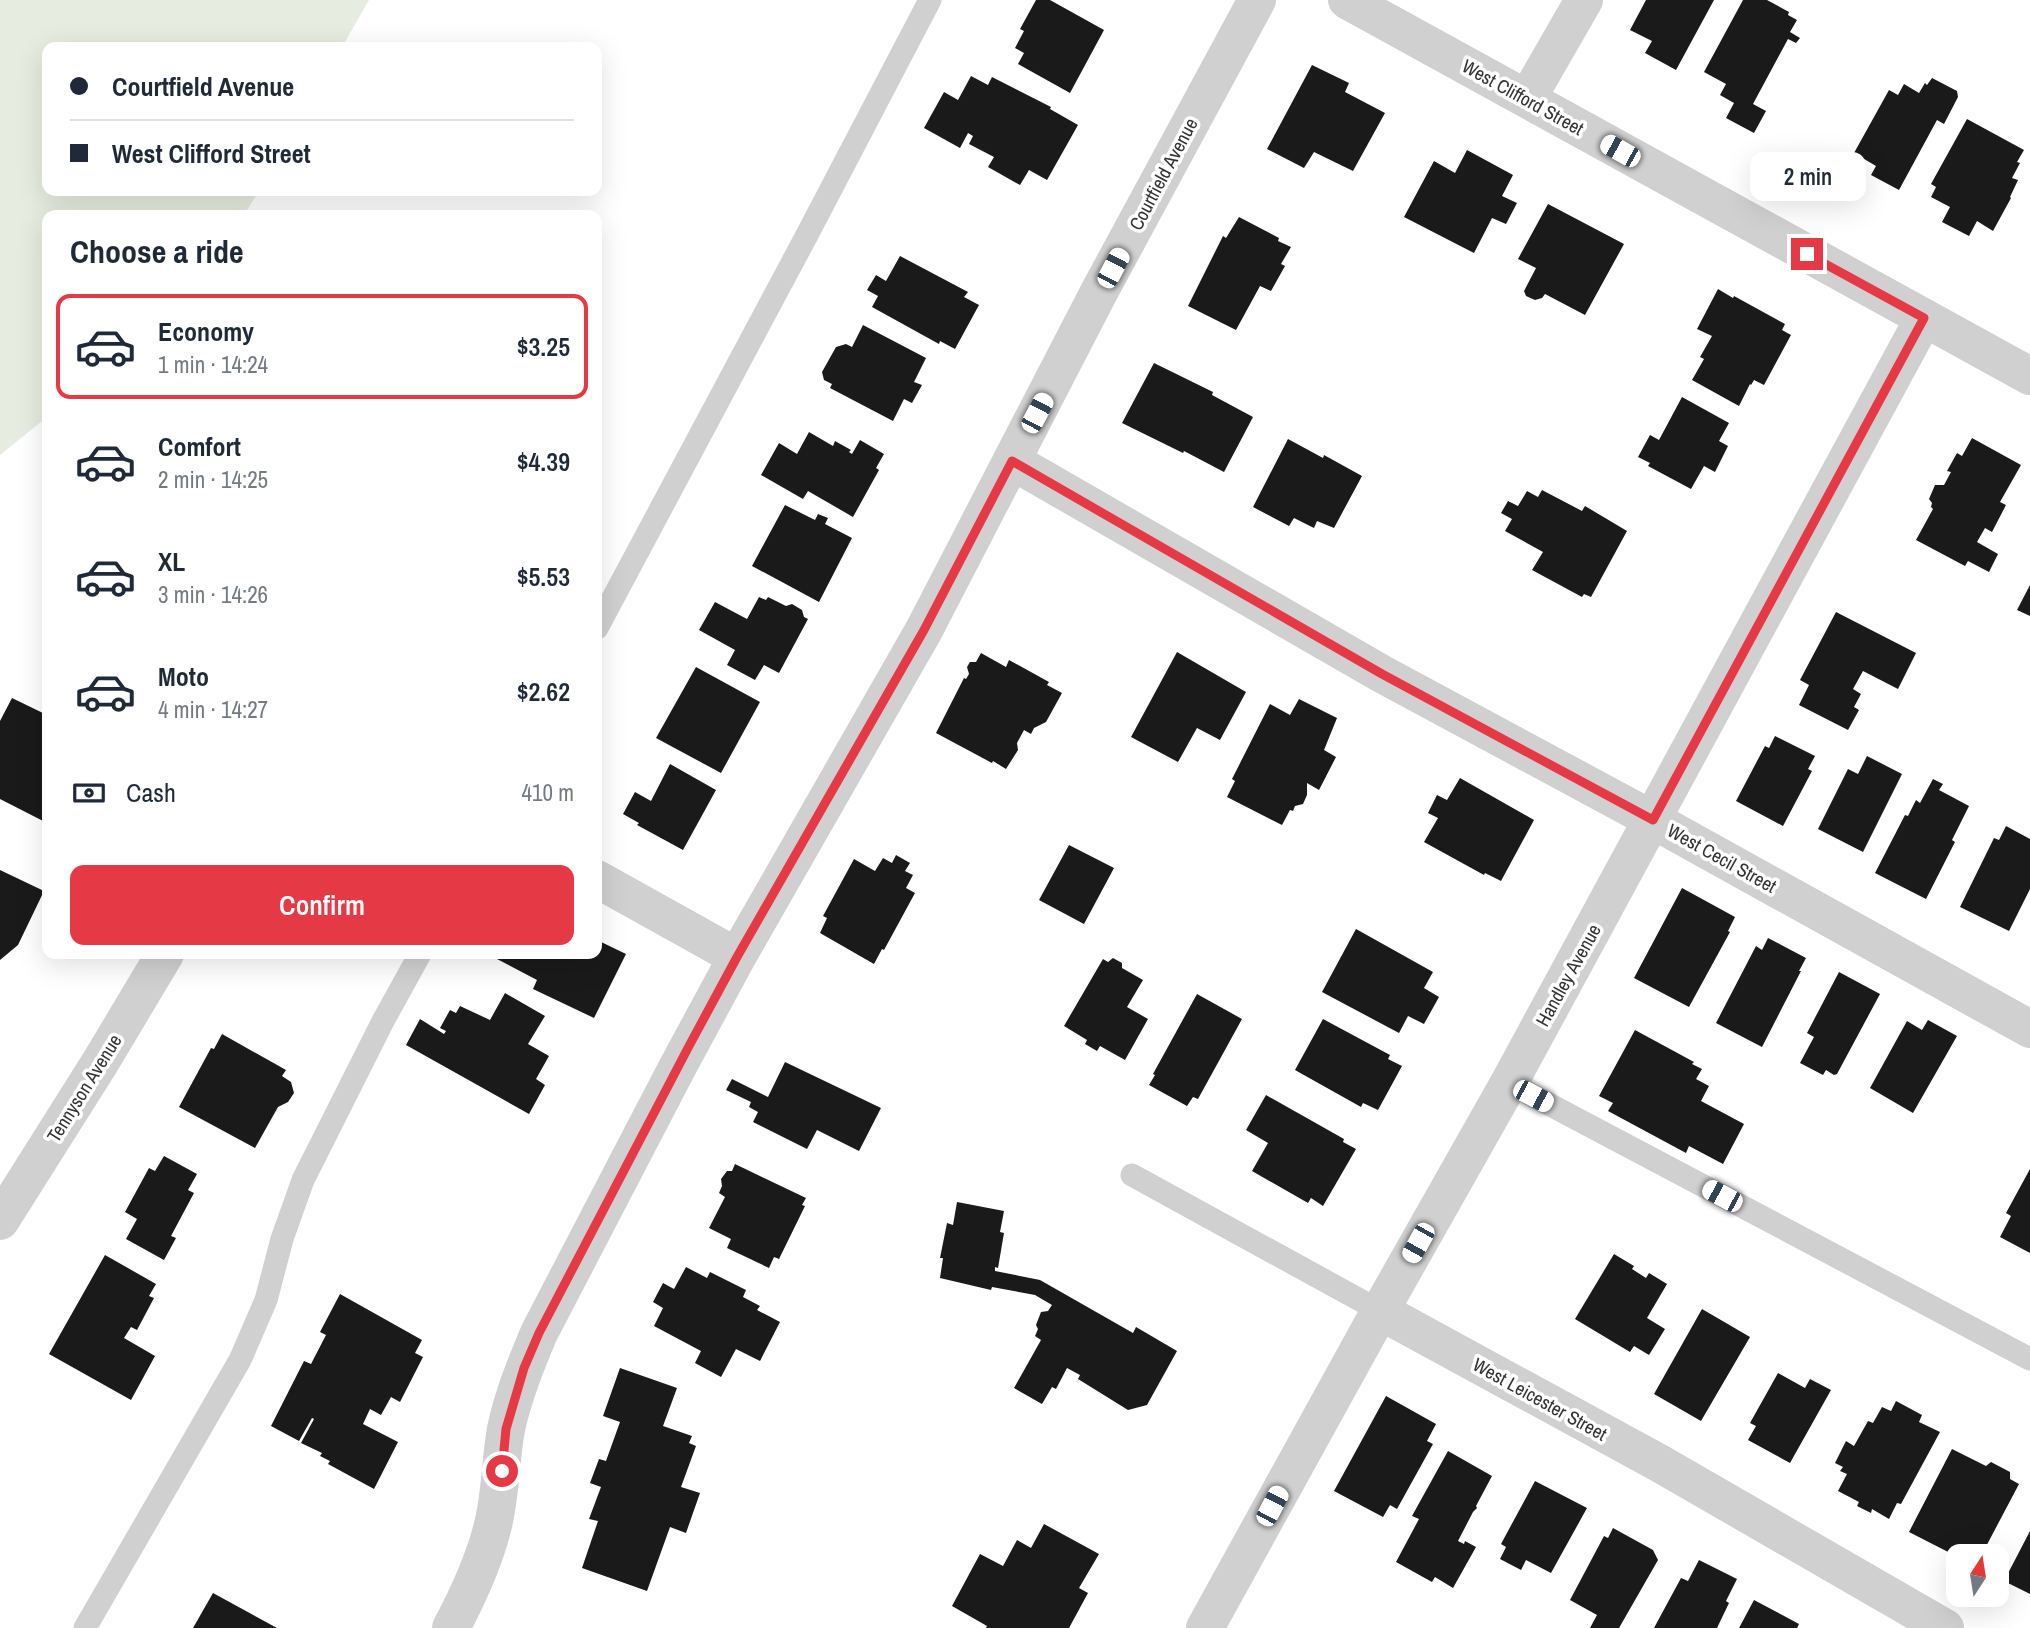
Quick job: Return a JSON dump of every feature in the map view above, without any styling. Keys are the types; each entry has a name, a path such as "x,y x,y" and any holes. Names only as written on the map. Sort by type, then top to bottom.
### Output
{"street":[{"name":"Courtfield Avenue","path":"452,1628 471,1590 492,1530 506,1429 524,1368 539,1333 737,957 924,630 1100,292 1257,0"},
{"name":"West Clifford Street","path":"1347,0 2030,376"},
{"path":"1527,99 1584,0"},
{"name":"Handley Avenue","path":"1205,1628 1509,1083 1924,318"},
{"name":"West Cecil Street","path":"1012,461 1382,674 1653,820 2030,1029"},
{"path":"602,883 737,957"},
{"name":"Tennyson Avenue","path":"0,1221 162,959"},
{"name":"West Leicester Street","path":"1380,1311 1659,1463 1945,1628"}],"lane":[{"path":"602,619 930,0"},
{"path":"86,1628 240,1360 266,1300 282,1239 303,1180 417,959"},
{"path":"1509,1083 2030,1359"},
{"name":"West Leicester Street","path":"1132,1175 1380,1311"}],"shaded area":[{"path":"0,0 369,0 345,42 42,42 42,196 256,196 247,210 42,210 42,421 0,455"}],"building":[{"path":"1036,0 1050,0 1104,30 1070,93 1018,64 1024,53 1015,48 1024,31 1020,29"},
{"path":"1646,0 1714,0 1676,70 1645,53 1652,41 1630,30"},
{"path":"1743,0 1767,0 1789,12 1788,15 1797,20 1790,32 1800,38 1796,43 1788,39 1753,104 1766,111 1754,133 1726,118 1734,103 1720,95 1726,84 1704,72"},
{"path":"1312,65 1349,83 1345,92 1385,113 1353,171 1314,152 1304,168 1267,149"},
{"path":"971,76 988,85 992,77 1051,107 1050,109 1078,125 1047,180 1029,170 1020,185 988,167 994,157 969,144 973,136 968,133 960,148 924,128 944,92 958,100"},
{"path":"1932,78 1957,91 1958,97 1944,124 1937,120 1899,190 1871,175 1876,166 1854,153 1889,90 1898,95 1904,84 1919,93"},
{"path":"1967,119 2024,150 2012,178 2018,180 1993,231 1977,221 1969,236 1942,222 1950,207 1931,197 1936,187 1931,184"},
{"path":"1467,150 1513,175 1502,196 1517,203 1506,224 1492,218 1474,253 1404,217 1434,161 1455,173"},
{"path":"1548,204 1624,244 1585,315 1545,294 1535,300 1526,296 1524,291 1536,268 1518,259"},
{"path":"1239,217 1291,247 1281,264 1285,266 1271,291 1260,286 1236,330 1188,306 1223,236 1226,238"},
{"path":"900,256 968,292 964,297 979,305 955,349 940,341 939,344 872,307 878,296 867,290 876,275 886,281"},
{"path":"1718,289 1785,324 1782,330 1791,335 1764,385 1754,380 1739,406 1692,380 1704,359 1700,357 1712,336 1697,329"},
{"path":"863,325 926,358 914,382 922,385 912,403 904,399 893,421 830,388 832,384 824,380 822,372 836,347 846,344 852,347"},
{"path":"1154,363 1213,392 1212,395 1253,417 1224,472 1122,423"},
{"path":"1682,397 1729,423 1719,441 1728,446 1715,472 1704,466 1691,489 1648,466 1650,463 1638,457 1650,435 1659,440"},
{"path":"809,432 833,446 835,441 851,450 849,452 852,454 860,440 884,454 876,468 879,470 853,517 808,491 803,499 761,475 779,443 797,454"},
{"path":"1972,438 2021,465 2000,502 2006,505 1992,532 1985,528 1977,542 1998,554 1989,572 1968,561 1965,566 1916,540 1933,509 1929,499 1935,485 1944,485 1951,472 1947,471 1957,453 1962,456"},
{"path":"1288,439 1362,476 1334,528 1317,521 1314,528 1294,518 1289,526 1253,507"},
{"path":"1542,490 1582,511 1585,506 1627,531 1591,597 1584,594 1582,597 1532,570 1543,552 1505,531 1512,519 1501,513 1508,501 1518,506 1527,491 1538,497"},
{"path":"785,505 815,520 818,514 828,518 825,524 852,538 819,602 752,566"},
{"path":"2030,585 2030,616 2017,610"},
{"path":"759,597 766,600 768,597 786,606 792,604 802,610 804,617 808,619 779,673 764,665 755,680 727,665 735,650 699,630 715,602 747,619"},
{"path":"1836,612 1916,653 1898,689 1863,671 1853,689 1861,694 1854,707 1859,710 1848,730 1799,705 1809,685 1800,680"},
{"path":"1177,652 1246,692 1220,740 1197,728 1178,762 1131,737"},
{"path":"981,653 1006,667 1009,660 1049,682 1047,685 1062,693 1046,722 1034,728 1031,734 1024,730 1017,743 1018,750 1006,769 936,733 964,678 969,674 967,667 970,662 976,662"},
{"path":"696,667 760,702 721,773 656,738"},
{"path":"12,698 42,713 42,820 0,799 0,721"},
{"path":"1299,699 1337,718 1324,750 1336,757 1319,790 1307,783 1307,795 1303,804 1295,806 1293,811 1290,810 1282,825 1227,797 1235,781 1232,779 1270,704 1290,715"},
{"path":"1775,736 1815,756 1808,769 1812,771 1783,826 1736,801 1765,746 1769,748"},
{"path":"1867,756 1902,774 1863,852 1818,829 1848,769 1858,774"},
{"path":"670,764 716,790 683,850 637,825 639,823 623,814 635,792 651,801"},
{"path":"1460,778 1534,820 1501,881 1485,873 1484,875 1424,842 1438,818 1428,813 1437,795 1447,800"},
{"path":"1933,779 1943,784 1939,790 1969,806 1952,840 1955,842 1926,899 1875,873 1905,815 1908,816 1916,800 1920,803"},
{"path":"2006,826 2030,839 2030,889 2009,931 1960,907 1994,838 1999,840"},
{"path":"1069,845 1114,868 1084,924 1039,900"},
{"path":"896,855 910,863 905,871 913,875 906,888 915,893 874,964 820,933 827,918 823,916 854,859 875,871 883,858 892,863"},
{"path":"0,870 42,890 42,895 18,945 0,960"},
{"path":"1682,888 1735,917 1728,931 1730,932 1689,1007 1634,978"},
{"path":"1356,929 1433,972 1424,988 1439,997 1424,1024 1408,1016 1399,1033 1322,992"},
{"path":"1768,938 1806,958 1762,1047 1716,1023 1756,946 1762,950"},
{"path":"602,942 626,954 594,1018 533,989 537,980 497,959 602,959"},
{"path":"1113,958 1122,963 1122,968 1143,980 1127,1007 1148,1019 1125,1060 1100,1046 1097,1051 1085,1044 1087,1040 1064,1026 1103,959 1108,962"},
{"path":"1839,972 1880,994 1837,1074 1826,1070 1823,1075 1800,1063 1814,1037 1807,1033"},
{"path":"505,993 545,1016 528,1044 549,1056 536,1079 545,1085 529,1114 406,1045 420,1019 444,1034 446,1031 440,1028 450,1010 456,1013 460,1006 490,1020"},
{"path":"1197,994 1242,1019 1198,1099 1193,1097 1187,1106 1149,1085"},
{"path":"1323,1019 1390,1055 1388,1059 1402,1066 1378,1110 1363,1103 1361,1107 1295,1070"},
{"path":"1928,1020 1957,1036 1913,1113 1870,1088 1907,1021 1922,1030"},
{"path":"1635,1030 1694,1062 1692,1064 1702,1069 1696,1079 1709,1086 1701,1101 1744,1124 1723,1164 1689,1146 1686,1153 1608,1111 1613,1103 1599,1096"},
{"path":"222,1034 286,1070 282,1076 291,1082 294,1093 288,1102 278,1107 255,1148 179,1107 211,1048 214,1049"},
{"path":"785,1062 881,1108 859,1151 817,1130 807,1149 753,1122 758,1112 749,1107 751,1102 726,1090 732,1079 768,1097"},
{"path":"1266,1095 1344,1139 1343,1142 1356,1149 1323,1206 1311,1198 1308,1203 1252,1171 1268,1143 1246,1130"},
{"path":"164,1156 197,1174 188,1190 194,1193 171,1236 176,1238 164,1260 126,1239 137,1219 125,1212 149,1168 155,1171"},
{"path":"735,1164 806,1198 802,1205 805,1206 779,1259 774,1257 769,1268 727,1248 731,1239 709,1228 725,1197 719,1193 721,1179 727,1171 732,1171"},
{"path":"2030,1169 2030,1253 2000,1237 2011,1216 2006,1213"},
{"path":"957,1202 1004,1211 1000,1232 1004,1233 998,1268 995,1267 995,1271 1040,1280 1133,1333 1136,1327 1177,1351 1147,1405 1128,1410 1078,1379 1080,1375 1067,1368 1056,1389 1052,1387 1042,1404 1014,1388 1041,1340 1035,1336 1041,1312 1048,1311 1052,1305 1035,1295 992,1287 991,1290 940,1278 943,1258 940,1258 947,1223 953,1225"},
{"path":"1614,1254 1634,1266 1632,1269 1646,1278 1649,1273 1667,1284 1647,1318 1665,1329 1649,1355 1634,1346 1630,1352 1575,1319"},
{"path":"105,1255 156,1284 149,1296 154,1298 137,1330 131,1327 124,1338 155,1356 131,1400 49,1354"},
{"path":"686,1267 707,1278 710,1272 746,1290 743,1297 760,1306 757,1310 780,1322 760,1361 736,1349 721,1377 695,1363 701,1351 654,1326 663,1308 653,1302 663,1283 674,1289"},
{"path":"340,1294 422,1340 415,1353 423,1357 400,1402 391,1397 381,1415 370,1409 363,1424 398,1442 374,1489 328,1464 330,1461 320,1456 322,1453 301,1443 314,1419 312,1418 299,1441 271,1426 304,1361 311,1364 326,1335 320,1332"},
{"path":"1702,1309 1750,1337 1701,1421 1654,1394"},
{"path":"620,1368 677,1388 663,1426 692,1436 689,1443 696,1446 681,1487 700,1493 686,1533 670,1527 647,1591 582,1568 598,1521 589,1519 601,1487 590,1483 599,1459 606,1461 620,1422 603,1416"},
{"path":"1778,1373 1805,1388 1810,1379 1831,1390 1790,1463 1748,1440 1756,1426 1750,1423"},
{"path":"1386,1396 1436,1424 1427,1441 1433,1444 1397,1509 1390,1505 1383,1517 1334,1491"},
{"path":"1896,1401 1922,1415 1919,1422 1940,1432 1901,1504 1897,1503 1889,1519 1872,1509 1871,1513 1857,1506 1859,1502 1838,1491 1847,1474 1840,1471 1843,1467 1835,1463 1846,1441 1854,1446 1868,1421 1873,1423 1882,1407 1891,1411"},
{"path":"1952,1449 1986,1466 1991,1462 2010,1472 2010,1479 2019,1484 1987,1544 1946,1544 1946,1551 1909,1532"},
{"path":"1448,1451 1492,1476 1458,1541 1464,1544 1465,1541 1476,1547 1453,1588 1435,1577 1432,1582 1396,1562 1419,1519 1412,1516"},
{"path":"1535,1481 1587,1508 1551,1573 1526,1560 1521,1570 1500,1559 1506,1547 1501,1544"},
{"path":"1044,1524 1099,1554 1079,1588 1088,1593 1069,1628 986,1628 987,1626 952,1606 980,1554 1003,1566 1017,1540 1031,1548"},
{"path":"1613,1528 1653,1550 1658,1560 1619,1628 1590,1628 1597,1615 1570,1600 1604,1536 1608,1538"},
{"path":"2030,1531 2030,1594 2009,1584 2009,1571"},
{"path":"1699,1560 1737,1579 1717,1628 1654,1628 1681,1578 1688,1581"},
{"path":"213,1593 277,1628 193,1628"},
{"path":"1754,1600 1799,1624 1797,1628 1739,1628"}],"route":[{"path":"502,1471 506,1429 524,1368 539,1333 737,957 924,630 1012,461 1382,674 1653,820 1924,318 1807,254"}]}
